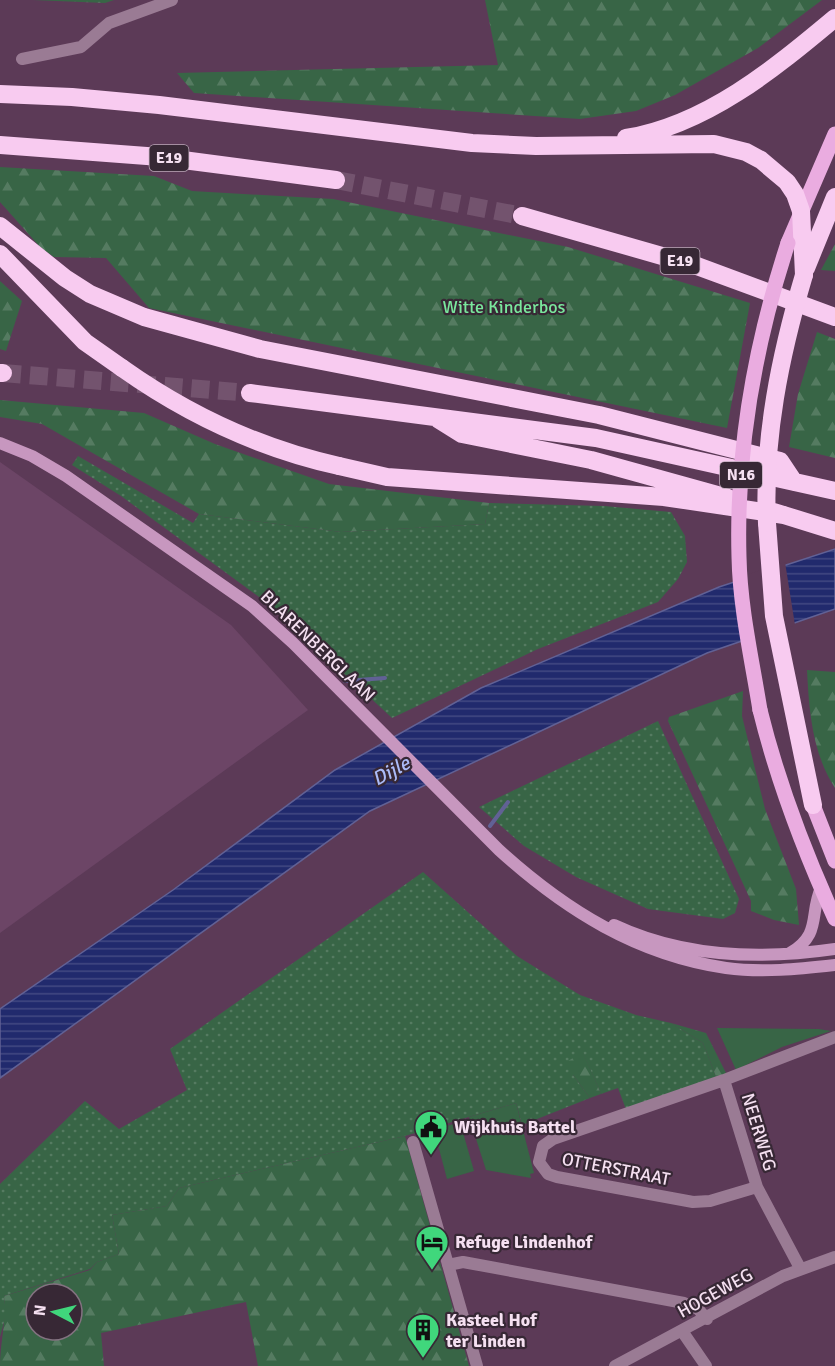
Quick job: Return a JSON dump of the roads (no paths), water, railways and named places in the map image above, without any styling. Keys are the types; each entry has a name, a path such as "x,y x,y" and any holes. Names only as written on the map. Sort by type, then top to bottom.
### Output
{"highway":[{"path":"583,145 642,136 698,113 747,86 835,18"},
{"path":"0,94 72,97 159,105 472,143 536,146 714,144 746,152 761,160 786,182 795,194 801,211 801,246"},
{"name":"E19","path":"0,146 160,157 336,180"},
{"name":"N16","path":"813,805 774,616 765,488 777,383 786,336 804,275 801,246 835,198"},
{"name":"E19","path":"522,216 697,266 835,317"},
{"path":"0,226 65,278 90,294 144,316 260,349 599,415 780,461 794,482"},
{"path":"0,254 49,302 85,342 122,368 189,411 305,459 387,477 664,497 784,515"},
{"path":"250,393 596,438 835,491"},
{"path":"431,415 462,434 591,460 835,531"}],"main road":[{"path":"801,211 834,136"},
{"name":"N16","path":"801,246 764,322 753,380 740,492 738,558 760,710 788,807 835,919"},
{"path":"813,805 835,835"},
{"name":"N16","path":"813,805 835,861"}],"street":[{"path":"22,59 81,47 109,23 172,0"},
{"name":"BLARENBERGLAAN","path":"0,443 32,456 66,476 211,575 285,635 475,826 527,875 597,925 661,952 709,964 748,969 829,966"},
{"path":"787,955 804,944 810,935 817,911 816,900 821,888"},
{"name":"BLARENBERGLAAN","path":"582,913 645,937 691,949 730,955 787,955 835,949"},
{"path":"829,966 835,971"},
{"name":"NEERWEG","path":"800,1268 757,1187 724,1080 835,1037"},
{"name":"OTTERSTRAAT","path":"724,1080 553,1139 543,1146 539,1162 548,1174 557,1178 693,1202 710,1201 757,1187"},
{"path":"413,1142 477,1366"},
{"name":"HOGEWEG","path":"615,1366 800,1268 835,1257"},
{"path":"448,1264 463,1262 684,1303 698,1309 707,1318"},
{"path":"682,1332 706,1366"}],"water":[{"name":"Dijle","path":"835,549 835,609 707,653 370,811 0,1078 0,1009 173,890 335,770 481,688 719,587"}],"waterway":[{"path":"345,681 385,678"},
{"path":"490,826 508,802"}],"tunnel":[{"path":"336,180 522,216"},
{"path":"3,373 250,393"}],"place":[{"name":"Wijkhuis Battel","path":"431,1156"},
{"name":"Refuge Lindenhof","path":"432,1271"},
{"name":"Kasteel Hof ter Linden","path":"423,1359"}],"park label":[{"name":"Witte Kinderbos","path":"504,307"}]}
